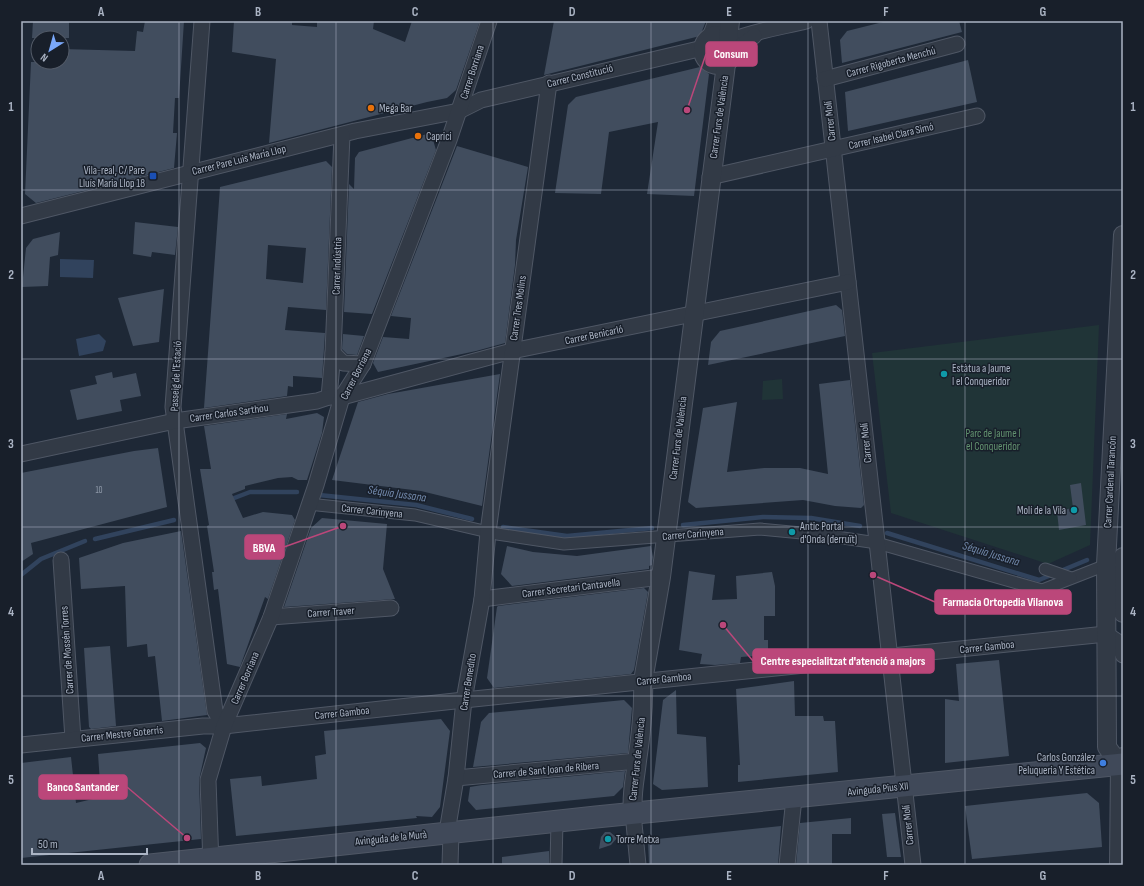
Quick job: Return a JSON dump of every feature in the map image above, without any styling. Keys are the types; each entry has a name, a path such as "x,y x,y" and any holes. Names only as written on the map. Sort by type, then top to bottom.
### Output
{"main road":[{"name":"Avinguda Pius XII","path":"633,813 794,798 1122,762"},
{"name":"Avinguda de la Murà","path":"150,865 211,861 449,832 633,813"}],"street":[{"name":"Passeig de l'Estació","path":"202,21 173,407 215,711 224,726"},
{"name":"Carrer Borriana","path":"211,861 208,780 224,726 271,617 308,504 336,397 363,364 459,111 489,21"},
{"name":"Carrer Constitució","path":"459,111 481,100 722,38 747,41 750,29 806,21"},
{"name":"Carrer Molí","path":"819,21 913,865"},
{"name":"Carrer Furs de València","path":"633,813 632,794 644,696 643,682 661,577 694,314 710,177 722,38"},
{"name":"Carrer Rigoberta Menchú","path":"825,79 957,44"},
{"name":"Carrer Tres Molins","path":"488,532 549,83"},
{"name":"Carrer Pare Luis María Llop","path":"21,216 342,135 459,111"},
{"name":"Carrer Isabel Clara Simó","path":"710,177 977,116"},
{"name":"Carrer Indústria","path":"336,397 333,353 342,135"},
{"name":"Carrer Cardenal Tarancón","path":"1122,762 1107,747 1106,565 1123,235"},
{"name":"Carrer Benicarló","path":"336,397 512,352 848,282"},
{"path":"333,353 343,363 363,364"},
{"name":"Carrer Carlos Sarthou","path":"21,454 175,421 336,397"},
{"name":"Carrer Carinyena","path":"308,504 415,515 488,532 564,544 760,529 877,543 1042,590 1068,577 1106,565"},
{"name":"Carrer Benedito","path":"450,865 449,832 464,700 482,599 488,532"},
{"path":"1123,558 1123,613"},
{"name":"Carrer de Mossén Torres","path":"61,560 73,739"},
{"path":"1045,569 1068,577"},
{"name":"Carrer Secretari Cantavella","path":"482,599 661,577"},
{"name":"Carrer Traver","path":"271,617 391,608"},
{"path":"1106,634 1118,642 1123,655"},
{"name":"Carrer Gamboa","path":"224,726 1106,634"},
{"name":"Carrer Mestre Goterris","path":"21,745 203,726 224,726"},
{"name":"Carrer de Sant Joan de Ribera","path":"456,778 637,761"},
{"path":"1119,865 1122,762"},
{"path":"787,865 794,798"},
{"path":"633,813 638,865"},
{"path":"556,865 557,821"}],"green space":[{"name":"Parc de Jaume I el Conqueridor","path":"1099,325 1090,545 1048,564 891,513 872,353"},
{"path":"782,379 783,399 762,400 763,381"}],"water":[{"path":"60,259 94,260 93,278 60,277"},
{"path":"99,334 106,341 103,351 79,356 76,339"}],"building":[{"path":"33,21 69,21 69,30 32,30"},
{"path":"145,21 184,21 179,98 175,98 173,133 177,133 174,168 36,203 25,194 31,70 70,70 70,49 135,51 137,31 143,32"},
{"path":"234,21 292,21 292,25 317,27 317,21 374,21 373,29 405,42 412,21 480,21 456,90 447,98 269,143 276,59 232,52"},
{"path":"554,21 706,21 700,36 544,75"},
{"path":"887,21 959,21 962,32 842,63 840,40 847,31"},
{"path":"968,60 977,102 848,131 845,92"},
{"path":"700,67 709,74 694,196 647,194 658,122 609,132 601,194 555,193 568,105 576,97"},
{"path":"431,133 436,150 372,314 344,312 349,184 354,189 355,158 359,152"},
{"path":"457,146 528,167 516,240 515,265 505,343 476,351 378,372 373,363 383,337 409,339 411,318 391,316"},
{"path":"326,161 332,167 326,310 288,307 285,330 325,333 322,378 293,376 293,387 288,386 287,396 204,408 220,187","holes":["268,245 306,248 303,283 266,279"]},
{"path":"135,222 178,227 175,255 152,252 151,257 133,254"},
{"path":"60,232 58,255 50,257 48,286 22,287 26,248 33,239"},
{"path":"164,289 159,342 133,346 118,298"},
{"path":"836,305 842,310 845,336 708,365 711,342 720,331"},
{"path":"343,334 364,336 357,355 347,354 342,349"},
{"path":"112,372 113,378 136,373 141,396 120,400 122,411 77,420 70,390 97,384 95,376"},
{"path":"500,374 482,506 421,491 332,480 358,402 388,394"},
{"path":"850,380 864,505 861,508 835,506 803,500 696,508 688,502 703,408 737,402 727,472 764,468 800,468 828,474 819,384"},
{"path":"317,413 324,417 322,433 307,480 298,480 292,477 278,478 245,486 245,489 232,494 243,518 263,512 292,515 295,520 268,599 265,597 240,667 227,664 218,589 214,590 212,572 214,572 207,526 209,525 200,469 211,469 204,426 287,414 286,419"},
{"path":"158,448 167,507 31,543 33,554 21,562 21,473 134,451"},
{"name":"Molí de la Vila","path":"1081,483 1086,525 1059,530 1057,511 1073,508 1070,485"},
{"path":"322,518 387,524 383,569 395,599 284,607 311,528"},
{"path":"181,531 207,715 162,721 155,656 148,657 147,644 127,647 125,586 81,589 79,558 123,543"},
{"path":"507,546 533,552 577,556 651,546 653,557 652,565 649,566 649,569 512,586 501,574"},
{"path":"689,571 715,575 712,600 737,599 736,576 772,572 775,586 775,616 764,616 764,640 768,640 768,655 741,657 740,663 715,665 700,664 702,654 679,650"},
{"path":"644,588 648,592 634,670 631,674 494,688 487,678 498,606"},
{"path":"110,646 116,726 91,729 89,727 84,648"},
{"path":"999,660 1009,756 945,763 945,699 959,701 956,664"},
{"path":"794,681 795,716 823,716 824,721 835,721 838,772 738,782 738,765 740,765 736,689"},
{"path":"676,690 677,734 706,737 708,787 662,790 653,784 663,700"},
{"path":"624,700 632,708 628,753 473,767 481,722 489,713"},
{"path":"441,719 450,731 440,807 432,817 416,816 417,818 236,836 230,779 261,776 262,786 317,779 315,756 326,754 324,731"},
{"path":"200,743 206,748 199,780 201,839 21,858 21,763 71,757 76,803 101,797 98,754"},
{"path":"625,771 623,787 614,796 476,810 468,801 470,787"},
{"path":"1087,793 1099,803 1102,847 972,859 965,806"},
{"path":"895,813 901,857 887,857 882,814"},
{"path":"851,818 851,834 832,834 832,865 796,865 800,823"},
{"path":"781,826 778,865 649,865 648,840"},
{"name":"Torre Motxa","path":"605,832 610,832 617,838 611,845 599,849 601,837"},
{"path":"549,851 549,865 502,865 502,857"}],"waterway":[{"name":"Séquia Jussana","path":"229,500 250,492 297,492"},
{"name":"Séquia Jussana","path":"319,495 416,505 472,519"},
{"name":"Séquia Jussana","path":"683,525 763,517 811,518 860,526"},
{"name":"Séquia Jussana","path":"95,539 174,520"},
{"name":"Séquia Jussana","path":"503,527 567,536 652,528"},
{"name":"Séquia Jussana","path":"887,533 1039,580 1087,560"},
{"name":"Séquia Jussana","path":"21,575 41,559 85,541"}],"place":[{"name":"Mega Bar","path":"371,108"},
{"name":"Consum","path":"687,110"},
{"name":"Caprici","path":"418,136"},
{"name":"Vila-real, C/ Pare Lluís Maria Llop 18","path":"153,176"},
{"name":"Estàtua a Jaume I el Conqueridor","path":"944,374"},
{"name":"Molí de la Vila","path":"1074,510"},
{"name":"BBVA","path":"343,526"},
{"name":"Antic Portal d'Onda (derruït)","path":"792,532"},
{"name":"Farmacia Ortopedia Vilanova","path":"873,575"},
{"name":"Centre especialitzat d'atenció a majors","path":"723,625"},
{"name":"Carlos González Peluqueria Y Estética","path":"1103,763"},
{"name":"Banco Santander","path":"187,838"},
{"name":"Torre Motxa","path":"608,839"}]}
